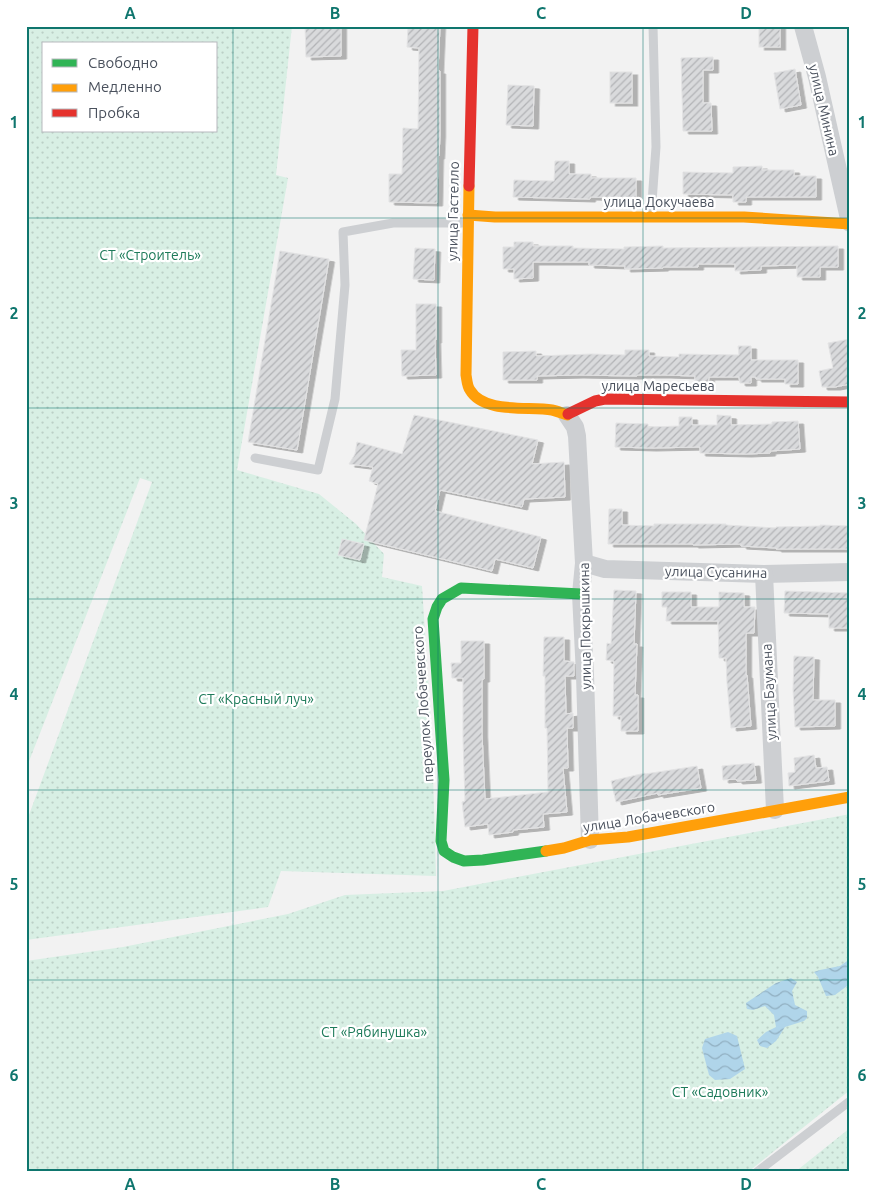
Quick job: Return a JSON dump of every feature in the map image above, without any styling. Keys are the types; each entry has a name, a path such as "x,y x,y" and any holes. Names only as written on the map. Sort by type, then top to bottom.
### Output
{"street":[{"name":"улица Гастелло","path":"473,26 468,219 466,375 468,386 473,395 484,402 496,406 553,410 568,415"},
{"name":"улица Минина","path":"803,26 817,76 850,224"},
{"name":"улица Докучаева","path":"468,219 495,217 744,217 850,224"},
{"name":"улица Маресьева","path":"568,415 595,401 606,399 850,402"},
{"name":"улица Покрышкина","path":"568,415 575,427 577,436 584,564 582,594 590,840"},
{"name":"улица Сусанина","path":"584,564 605,569 764,574 850,572"},
{"name":"улица Баумана","path":"764,574 775,810"},
{"name":"переулок Лобачевского","path":"453,857 444,851 441,841 444,780 433,619 438,603 461,588 582,594"},
{"name":"улица Лобачевского","path":"453,857 464,861 483,860 564,848 590,840 628,837 850,798"}],"lane":[{"path":"651,217 656,147 653,26"},
{"path":"255,458 318,470 336,399 345,285 343,232 393,223 468,219"},
{"path":"757,1172 850,1101"}],"green space":[{"path":"26,26 292,26 276,175 288,178 237,470 319,494 356,524 384,554 382,577 422,586 432,738 436,876 281,871 268,907 26,940 26,823 152,482 140,478 26,769"},
{"name":"СТ «Рябинушка»","path":"850,814 850,1090 748,1172 26,1172 26,961 123,947 288,914 345,895 443,891"},
{"path":"850,1128 850,1172 795,1172"}],"water":[{"path":"850,959 850,980 847,986 835,995 826,996 814,972 840,966"},
{"path":"791,978 797,982 792,991 795,1005 807,1011 807,1018 804,1021 785,1027 776,1041 767,1048 760,1046 757,1040 766,1032 776,1027 774,1015 765,1006 753,1010 747,1009 746,1003 776,983"},
{"path":"728,1032 737,1036 745,1069 730,1079 715,1080 709,1075 702,1048 705,1039"}],"building":[{"path":"305,26 341,26 341,56 306,57"},
{"path":"408,26 440,26 438,71 440,71 440,134 437,203 389,202 389,174 402,174 403,128 418,129 419,48 407,47"},
{"path":"759,26 780,26 780,47 759,47"},
{"path":"713,57 713,70 703,70 703,103 711,103 712,131 683,131 681,58"},
{"path":"795,69 801,105 780,109 774,73"},
{"path":"610,72 632,72 632,103 610,103"},
{"path":"508,85 534,86 533,126 506,125"},
{"path":"555,161 569,161 569,174 591,174 591,178 636,178 636,198 513,197 514,180 554,181"},
{"path":"762,166 762,170 794,170 794,176 816,176 816,197 746,197 746,202 733,202 733,195 683,194 683,172 733,173 733,167"},
{"path":"514,242 533,242 533,246 624,249 624,247 663,246 663,248 838,246 838,267 820,267 820,277 797,277 797,265 761,266 761,270 735,271 735,264 698,264 698,267 625,269 625,266 589,265 589,262 533,262 533,278 514,279 514,269 503,269 503,247 514,247"},
{"path":"415,248 435,249 434,280 413,279"},
{"path":"280,251 329,259 297,450 248,442"},
{"path":"416,304 436,304 436,375 402,376 401,350 416,350"},
{"path":"850,339 850,384 822,387 819,371 833,368 828,343"},
{"path":"738,346 751,346 751,360 798,360 798,384 785,384 785,379 756,379 756,377 751,377 751,383 740,383 739,377 709,377 708,385 695,385 695,376 665,375 537,376 537,380 503,380 503,352 536,351 536,356 625,355 625,350 649,350 649,356 679,357 679,354 739,355"},
{"path":"414,415 538,440 532,464 564,462 565,497 524,499 522,507 440,490 435,511 541,537 533,568 495,559 492,571 364,540 378,484 369,481 373,467 349,464 355,454 357,442 402,454"},
{"path":"717,415 731,416 731,425 798,421 800,449 746,454 700,453 700,447 615,447 616,423 648,424 648,427 679,426 679,417 692,417 692,425 717,425"},
{"path":"609,509 622,509 622,525 726,524 776,528 820,525 850,526 850,549 776,549 741,546 741,544 608,544"},
{"path":"342,539 364,544 360,560 338,555"},
{"path":"614,590 636,591 634,644 637,644 635,695 638,695 638,731 621,731 621,716 613,716 614,661 606,660 607,643 611,644"},
{"path":"785,591 850,593 850,628 829,628 829,614 784,613"},
{"path":"662,592 691,592 691,607 719,607 719,592 744,593 744,607 755,607 754,633 746,633 746,675 751,726 731,728 726,658 719,658 718,621 666,621 667,607 662,607"},
{"path":"544,637 564,637 564,661 574,662 574,676 565,676 566,714 573,713 573,728 567,728 568,768 563,768 567,812 543,814 544,827 513,830 513,832 489,835 488,824 465,827 462,802 465,801 463,678 452,678 451,663 461,663 461,641 484,641 482,734 485,799 548,792 545,676 543,676"},
{"path":"794,656 814,657 813,700 835,700 835,726 795,727"},
{"path":"814,755 816,768 827,767 829,781 789,786 788,773 795,772 794,758"},
{"path":"754,763 756,780 723,780 722,766"},
{"path":"697,766 701,788 658,795 658,793 616,802 611,781 645,773"}],"traffic: fast":[{"path":"546,851 464,861 444,851 441,841 444,780 433,619 442,599 461,588 581,594"}],"traffic: slow":[{"path":"469,186 466,375 468,387 477,398 485,403 496,406 552,410 568,414"},
{"path":"468,215 495,217 744,217 850,224"},
{"path":"546,851 590,840 628,837 850,797"}],"traffic: jam":[{"path":"469,186 473,26"},
{"path":"568,414 595,401 605,399 850,402"}],"park label":[{"name":"СТ «Строитель»","path":"150,255"},
{"name":"СТ «Красный луч»","path":"256,699"},
{"name":"СТ «Садовник»","path":"720,1092"}]}
